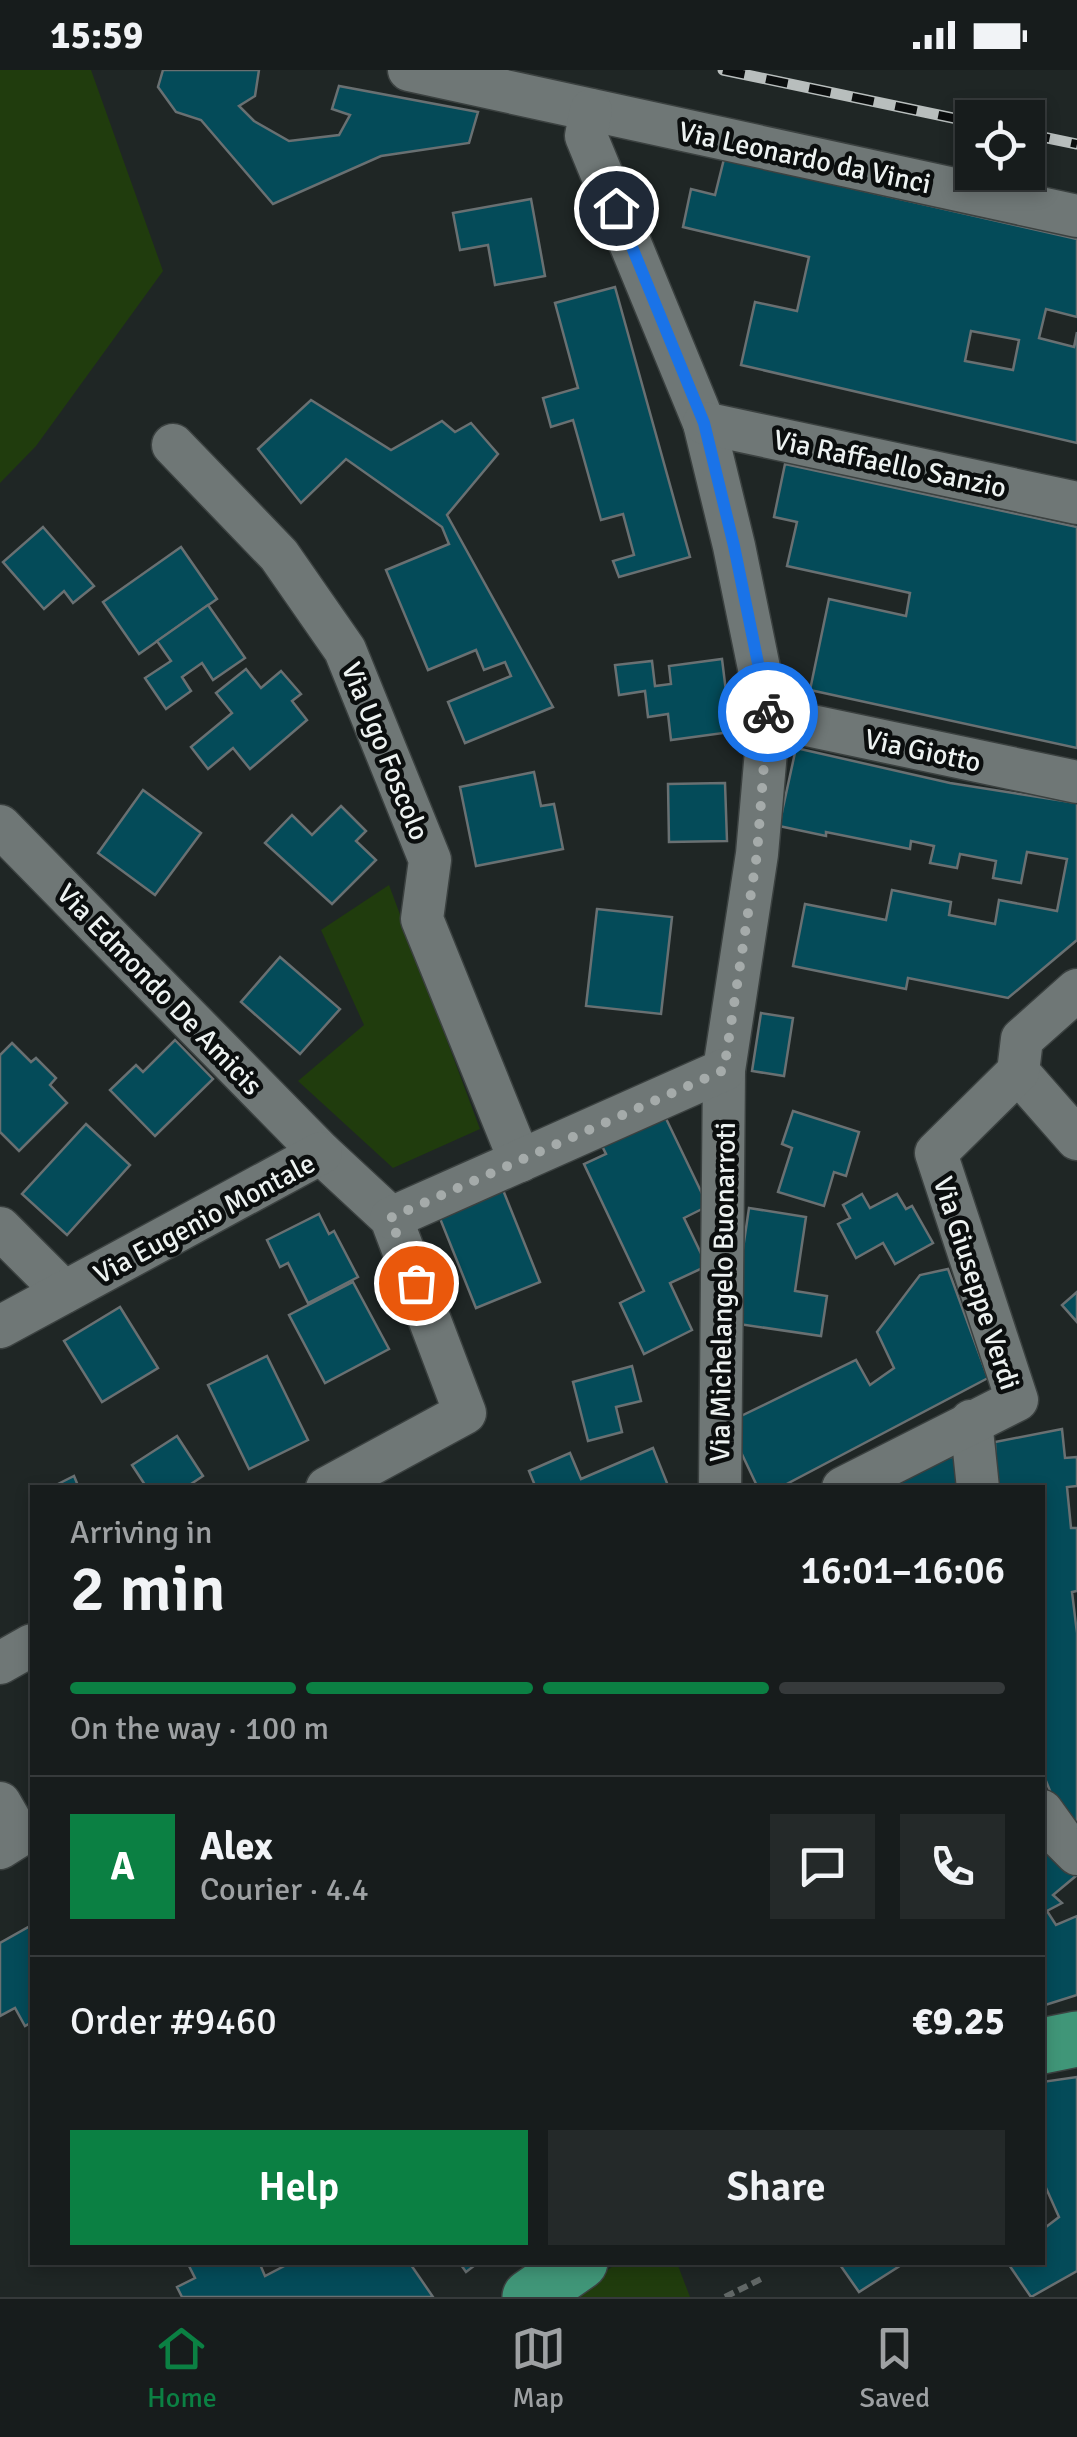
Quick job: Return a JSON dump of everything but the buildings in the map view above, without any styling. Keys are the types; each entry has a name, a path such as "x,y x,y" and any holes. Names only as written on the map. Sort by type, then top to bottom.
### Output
{"main road":[{"path":"1045,2045 1077,2039"},
{"path":"530,2297 576,2265"}],"street":[{"name":"Via Leonardo da Vinci","path":"410,70 1077,216"},
{"name":"Via Michelangelo Buonarroti","path":"592,110 586,136 704,423 769,717 757,854 724,1070 720,1485"},
{"name":"Via Raffaello Sanzio","path":"704,423 1077,503"},
{"name":"Via Ugo Foscolo","path":"172,446 279,555 345,650 430,860 422,919 520,1160"},
{"name":"Via Giotto","path":"769,717 1077,782"},
{"name":"Via Edmondo De Amicis","path":"0,826 321,1153"},
{"name":"Via Giuseppe Verdi","path":"978,1485 971,1421 1017,1400 936,1152 1018,1072 1022,1039 1077,990"},
{"path":"333,1485 465,1413 390,1218 724,1070"},
{"path":"1018,1072 1077,1139"},
{"name":"Via Eugenio Montale","path":"0,1327 321,1153 390,1218"},
{"path":"0,1228 64,1292"},
{"path":"849,1485 971,1421"},
{"path":"0,1663 30,1646"},
{"path":"0,1802 19,1836 0,1848"},
{"path":"1045,1815 1077,1854"}],"path":[{"path":"724,2297 762,2278"}],"green space":[{"path":"0,70 91,70 163,271 36,446 0,483"},
{"path":"389,885 480,1129 393,1168 298,1081 364,1025 321,930"},
{"path":"615,2265 678,2265 690,2297 569,2297"}],"railway":[{"path":"723,70 955,118"},
{"path":"1045,137 1077,144"}],"way so far":[{"path":"416,1283 390,1218 724,1070 757,854 768,712"}],"route":[{"path":"616,208 704,423 768,712"}]}
